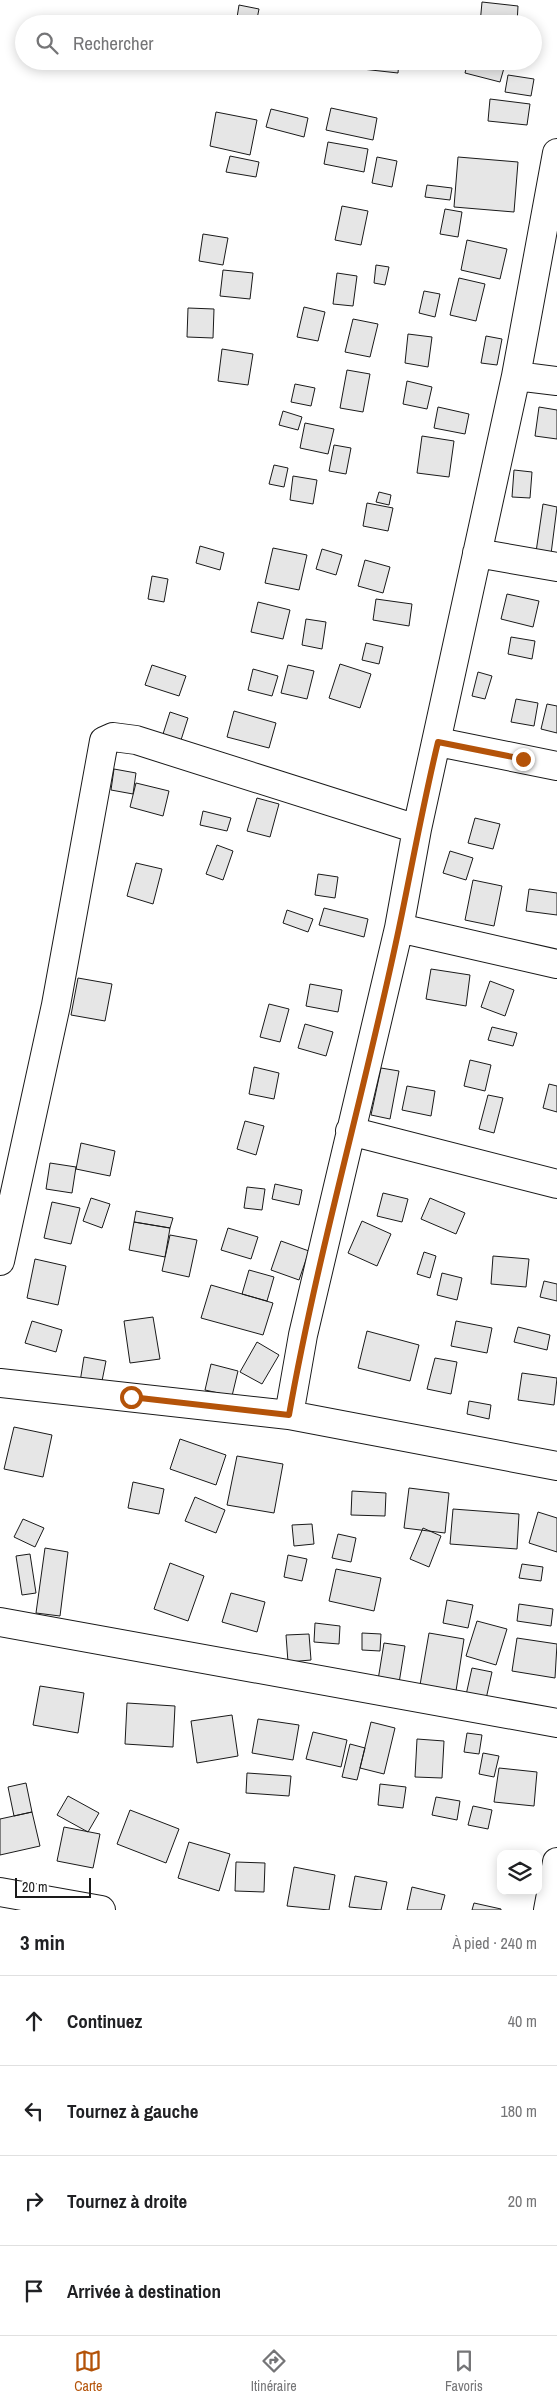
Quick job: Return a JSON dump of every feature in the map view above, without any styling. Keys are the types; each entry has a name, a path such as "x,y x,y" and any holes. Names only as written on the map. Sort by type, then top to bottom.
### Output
{"street":[{"path":"289,1415 303,1335 399,928 417,829 438,742 516,376 557,153"},
{"path":"516,376 557,381"},
{"path":"477,553 557,566"},
{"path":"0,1262 56,1005 104,742 113,737 136,740 417,829"},
{"path":"438,742 557,766"},
{"path":"399,928 557,964"},
{"path":"350,1131 557,1184"},
{"path":"0,1383 289,1415 557,1466"},
{"path":"0,1622 557,1723"},
{"path":"548,1910 557,1862"},
{"path":"0,1892 101,1910"}],"building":[{"path":"482,2 518,6 518,15 481,15"},
{"path":"239,5 259,9 258,15 237,15"},
{"path":"371,70 398,70 398,73"},
{"path":"466,70 503,70 500,82 465,73"},
{"path":"508,75 534,79 531,96 505,92"},
{"path":"490,99 530,104 527,125 488,121"},
{"path":"331,108 377,118 373,140 326,130"},
{"path":"271,109 308,118 304,137 266,127"},
{"path":"216,112 257,120 250,155 210,146"},
{"path":"328,142 368,149 364,172 324,164"},
{"path":"230,156 259,162 256,177 226,172"},
{"path":"377,157 397,161 392,187 372,183"},
{"path":"458,157 518,162 514,212 454,207"},
{"path":"427,185 452,188 450,200 425,197"},
{"path":"342,206 368,211 361,245 335,240"},
{"path":"445,209 462,212 458,237 440,234"},
{"path":"203,234 228,238 223,265 199,261"},
{"path":"467,240 507,249 500,279 461,270"},
{"path":"376,265 389,267 385,285 374,283"},
{"path":"223,270 253,273 250,299 220,296"},
{"path":"337,273 357,276 353,306 333,304"},
{"path":"459,278 485,284 476,321 450,315"},
{"path":"424,291 440,294 435,317 419,313"},
{"path":"304,307 325,312 318,341 297,337"},
{"path":"188,308 214,309 213,338 187,337"},
{"path":"353,319 378,324 370,357 345,352"},
{"path":"408,334 432,337 428,367 405,363"},
{"path":"486,336 502,339 497,365 481,363"},
{"path":"222,349 253,354 248,385 218,381"},
{"path":"347,370 370,374 363,412 340,408"},
{"path":"407,381 432,387 427,409 403,404"},
{"path":"295,384 315,388 311,406 291,402"},
{"path":"438,407 469,414 465,434 434,428"},
{"path":"539,407 557,410 557,439 535,436"},
{"path":"283,411 302,417 298,430 279,425"},
{"path":"305,423 334,429 328,454 300,448"},
{"path":"422,436 454,441 449,477 417,473"},
{"path":"334,445 351,448 346,474 329,471"},
{"path":"274,465 288,468 284,487 269,484"},
{"path":"514,470 532,472 530,498 512,497"},
{"path":"293,476 317,480 313,504 290,500"},
{"path":"379,492 391,495 389,505 376,502"},
{"path":"367,503 393,508 388,531 363,526"},
{"path":"543,504 557,507 551,554 536,552"},
{"path":"200,546 224,553 220,570 196,563"},
{"path":"273,548 307,555 299,590 265,583"},
{"path":"322,549 342,555 336,575 316,569"},
{"path":"365,560 390,567 383,593 358,586"},
{"path":"152,576 168,579 164,602 148,599"},
{"path":"507,594 539,601 533,627 501,619"},
{"path":"376,599 412,604 409,626 373,620"},
{"path":"258,602 290,610 283,639 251,632"},
{"path":"306,619 326,622 322,649 302,645"},
{"path":"511,637 535,641 532,659 508,654"},
{"path":"366,643 383,647 379,664 362,660"},
{"path":"340,664 371,674 360,708 329,698"},
{"path":"152,665 186,676 179,696 145,685"},
{"path":"288,665 314,671 307,699 281,693"},
{"path":"253,669 278,676 272,696 248,690"},
{"path":"478,672 492,676 485,699 472,696"},
{"path":"516,699 538,703 534,726 511,722"},
{"path":"547,704 557,706 557,733 541,729"},
{"path":"234,711 276,723 269,748 227,737"},
{"path":"170,712 188,718 181,740 163,734"},
{"path":"114,769 136,773 133,794 111,790"},
{"path":"136,783 169,791 163,816 130,807"},
{"path":"257,798 279,804 270,837 247,831"},
{"path":"203,811 231,818 227,831 200,825"},
{"path":"475,818 500,824 493,849 468,843"},
{"path":"217,845 233,851 223,880 206,874"},
{"path":"450,851 473,858 466,880 443,873"},
{"path":"136,863 162,869 153,904 127,896"},
{"path":"318,874 338,877 335,898 315,895"},
{"path":"473,880 502,886 494,926 465,920"},
{"path":"529,889 557,893 557,915 526,911"},
{"path":"324,908 368,919 364,937 319,925"},
{"path":"287,910 313,919 308,932 283,923"},
{"path":"431,969 470,975 466,1006 426,999"},
{"path":"78,978 112,984 105,1021 71,1015"},
{"path":"490,981 514,990 505,1016 481,1007"},
{"path":"310,984 342,990 338,1012 306,1006"},
{"path":"269,1004 289,1009 280,1042 260,1037"},
{"path":"305,1024 333,1032 326,1056 298,1048"},
{"path":"492,1027 517,1033 513,1046 488,1040"},
{"path":"470,1060 491,1065 485,1091 464,1086"},
{"path":"254,1067 279,1073 274,1099 249,1094"},
{"path":"381,1068 399,1071 390,1119 371,1115"},
{"path":"549,1084 557,1086 557,1112 543,1108"},
{"path":"407,1086 435,1091 431,1116 402,1110"},
{"path":"488,1095 503,1098 494,1133 479,1129"},
{"path":"245,1121 264,1126 256,1155 237,1149"},
{"path":"81,1143 115,1151 110,1176 76,1169"},
{"path":"50,1163 76,1167 72,1193 46,1189"},
{"path":"275,1184 302,1190 299,1205 272,1199"},
{"path":"247,1187 265,1189 262,1210 244,1208"},
{"path":"383,1193 408,1199 402,1222 377,1216"},
{"path":"91,1198 110,1204 102,1228 83,1221"},
{"path":"430,1198 465,1213 456,1234 421,1219"},
{"path":"52,1202 80,1208 71,1244 44,1238"},
{"path":"136,1211 173,1218 170,1228 134,1222"},
{"path":"362,1221 391,1234 377,1266 348,1253"},
{"path":"134,1222 170,1228 165,1257 129,1250"},
{"path":"228,1228 258,1237 251,1259 221,1250"},
{"path":"170,1235 197,1240 189,1277 162,1271"},
{"path":"281,1241 309,1251 299,1280 271,1270"},
{"path":"424,1252 436,1256 430,1278 417,1274"},
{"path":"493,1256 529,1259 526,1287 491,1284"},
{"path":"35,1259 66,1266 58,1305 27,1298"},
{"path":"249,1270 274,1277 267,1301 242,1294"},
{"path":"442,1273 462,1278 457,1300 437,1295"},
{"path":"544,1281 557,1284 557,1301 540,1297"},
{"path":"211,1285 273,1303 263,1335 201,1318"},
{"path":"153,1317 160,1359 130,1363 124,1321"},
{"path":"32,1321 62,1330 56,1352 25,1343"},
{"path":"456,1321 492,1328 487,1353 451,1346"},
{"path":"518,1327 550,1335 547,1350 514,1342"},
{"path":"367,1331 419,1345 410,1381 358,1368"},
{"path":"257,1342 279,1355 262,1384 240,1372"},
{"path":"84,1357 106,1361 101,1386 80,1382"},
{"path":"435,1358 457,1362 451,1394 427,1389"},
{"path":"211,1364 238,1371 232,1396 205,1390"},
{"path":"522,1373 557,1378 554,1405 518,1400"},
{"path":"469,1401 491,1405 489,1419 467,1414"},
{"path":"14,1427 52,1435 43,1477 4,1469"},
{"path":"180,1439 226,1455 216,1485 170,1469"},
{"path":"237,1456 283,1464 274,1513 227,1505"},
{"path":"133,1482 164,1489 159,1514 128,1508"},
{"path":"409,1488 449,1493 445,1533 404,1528"},
{"path":"352,1491 386,1493 385,1516 351,1515"},
{"path":"195,1497 225,1510 216,1533 185,1521"},
{"path":"453,1509 519,1514 517,1549 450,1544"},
{"path":"538,1512 557,1518 557,1552 529,1543"},
{"path":"23,1519 44,1528 35,1547 14,1537"},
{"path":"312,1524 314,1544 294,1546 292,1525"},
{"path":"423,1528 441,1536 429,1567 410,1559"},
{"path":"338,1534 356,1538 351,1562 332,1558"},
{"path":"45,1548 68,1552 60,1616 36,1613"},
{"path":"30,1554 36,1593 22,1595 16,1556"},
{"path":"288,1555 307,1559 302,1581 284,1577"},
{"path":"170,1563 204,1576 188,1621 154,1609"},
{"path":"522,1564 543,1567 541,1581 519,1578"},
{"path":"336,1569 381,1578 374,1611 329,1601"},
{"path":"231,1593 265,1602 257,1632 222,1622"},
{"path":"447,1600 473,1605 468,1628 443,1623"},
{"path":"519,1604 553,1609 551,1626 517,1621"},
{"path":"477,1621 507,1629 496,1665 466,1656"},
{"path":"315,1623 340,1626 339,1644 314,1642"},
{"path":"362,1633 381,1634 380,1651 362,1650"},
{"path":"429,1633 464,1639 456,1691 420,1685"},
{"path":"309,1634 311,1660 288,1662 286,1635"},
{"path":"517,1638 557,1644 555,1678 512,1671"},
{"path":"384,1643 405,1646 399,1683 378,1680"},
{"path":"472,1668 492,1672 486,1699 466,1695"},
{"path":"40,1686 84,1693 78,1733 33,1725"},
{"path":"127,1703 175,1706 173,1747 125,1744"},
{"path":"232,1715 238,1756 197,1763 191,1721"},
{"path":"258,1719 299,1725 293,1760 252,1753"},
{"path":"371,1722 395,1728 384,1774 360,1768"},
{"path":"313,1732 347,1740 341,1767 306,1759"},
{"path":"467,1733 482,1735 479,1754 464,1752"},
{"path":"417,1739 444,1741 442,1778 415,1777"},
{"path":"350,1744 365,1748 357,1780 342,1777"},
{"path":"483,1753 499,1756 494,1777 479,1774"},
{"path":"499,1768 537,1772 534,1806 494,1802"},
{"path":"247,1773 291,1776 289,1796 246,1793"},
{"path":"26,1783 32,1812 14,1816 8,1787"},
{"path":"380,1784 406,1787 403,1808 378,1805"},
{"path":"68,1796 99,1813 88,1832 57,1815"},
{"path":"436,1797 460,1801 457,1820 432,1815"},
{"path":"473,1806 492,1810 488,1829 468,1825"},
{"path":"130,1810 179,1829 166,1863 117,1844"},
{"path":"32,1812 40,1846 0,1855 0,1819"},
{"path":"64,1827 100,1834 93,1868 57,1861"},
{"path":"189,1842 230,1854 219,1891 178,1878"},
{"path":"236,1862 265,1863 264,1892 235,1891"},
{"path":"294,1867 335,1875 329,1910 287,1906"},
{"path":"355,1876 387,1882 381,1910 349,1907"},
{"path":"412,1887 445,1895 441,1910 407,1910"},
{"path":"474,1903 501,1909 501,1910 472,1910"}],"route":[{"path":"131,1397 289,1415 303,1335 399,928 417,829 438,742 523,759"}]}
